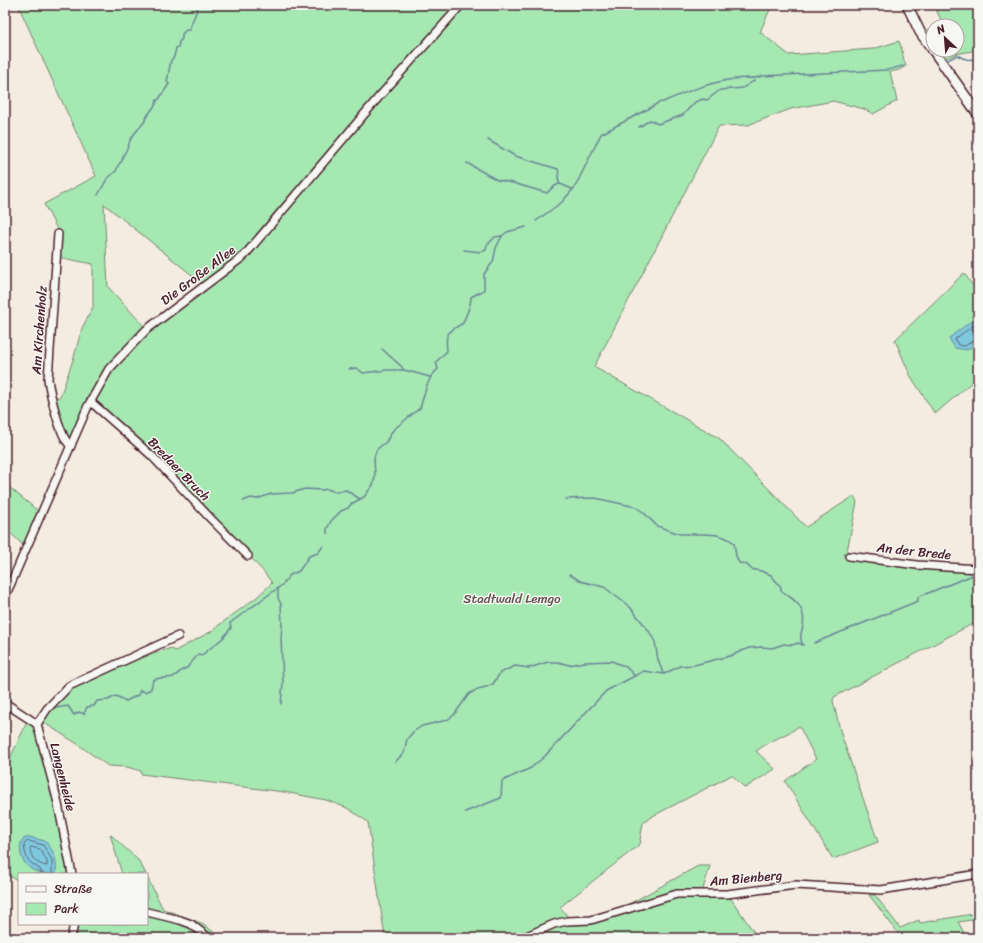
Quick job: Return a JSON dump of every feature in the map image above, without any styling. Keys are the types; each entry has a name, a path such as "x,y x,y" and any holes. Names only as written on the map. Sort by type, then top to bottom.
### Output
{"main road":[{"path":"907,5 925,39"},
{"path":"939,58 978,114"}],"street":[{"name":"Die Große Allee","path":"5,597 99,384 109,369 146,330 244,256 378,98 461,5"},
{"name":"Am Kirchenholz","path":"58,234 48,379 51,397 61,428 71,446"},
{"name":"Bredaer Bruch","path":"91,402 152,456 248,556"},
{"name":"An der Brede","path":"849,556 917,565 978,568"},
{"path":"5,703 37,724 47,709 69,686 178,636"},
{"name":"Langenheide","path":"37,724 57,799 72,873"},
{"name":"Am Bienberg","path":"522,938 554,924 567,921 591,920 677,894 727,894 796,885 881,890 978,874"},
{"path":"148,912 191,924 209,938"},
{"path":"71,938 74,925"}],"green space":[{"name":"Stadtwald Lemgo","path":"18,5 772,5 760,32 789,55 873,49 899,41 906,66 899,70 890,72 897,101 873,114 864,109 833,101 791,109 748,125 719,126 594,367 719,438 806,527 854,496 857,502 846,556 978,571 978,621 834,697 833,701 841,734 878,842 833,859 785,781 816,759 799,726 756,751 775,769 745,788 732,775 651,817 643,823 640,840 641,842 639,845 560,907 568,917 512,938 385,938 368,822 347,808 326,800 284,792 141,774 141,771 127,767 108,766 76,743 41,721 70,688 137,657 139,659 171,648 175,651 212,631 257,597 272,583 263,571 204,507 94,401 103,383 128,351 157,323 203,284 104,204 108,287 145,327 107,367 71,441 68,441 52,397 60,397 82,328 93,307 93,264 57,257 58,231 44,204 96,176"},
{"path":"934,5 978,5 978,50 965,52 965,18 940,18"},
{"path":"964,273 978,293 978,377 935,414 910,375 895,340"},
{"path":"9,487 38,511 23,545 5,528 5,492"},
{"path":"28,720 35,728 54,799 70,873 18,873 18,880 5,875 5,769"},
{"path":"110,834 139,861 145,873 122,873"},
{"path":"698,866 710,866 702,892 618,910"},
{"path":"148,879 163,909 204,924 220,938 74,938 77,925 148,925 148,915 156,911 148,908"},
{"path":"869,895 875,895 900,928 919,920 920,923 978,913 978,919 958,922 967,938 948,938 943,932 902,938"},
{"path":"677,896 729,896 758,938 528,938 554,925 573,923 590,924"}],"water":[{"path":"975,318 978,318 978,342 967,350 955,348 949,338"},
{"path":"29,837 45,841 55,856 56,873 39,872 30,868 26,864 21,854 20,846 23,839"}],"waterway":[{"path":"98,195 107,179 116,171 122,161 130,140 145,121 157,100 169,84 167,82 171,60 174,57 176,48 182,39 182,34 186,30 190,30 199,5"},
{"path":"946,61 957,55 962,58 972,60 978,59"},
{"path":"536,221 562,202 575,187 601,134 658,103 689,91 726,80 755,78 762,76 887,70 903,66"},
{"path":"639,127 650,120 658,124 683,115 695,102 703,99 707,100 720,90 743,88 755,80"},
{"path":"488,140 515,156 558,169 558,180 560,184 572,189"},
{"path":"467,163 497,180 547,193 559,184"},
{"path":"327,534 327,529 331,521 341,511 364,497 373,485 375,477 374,457 377,449 386,442 393,430 420,408 427,385 432,375 438,369 436,362 447,351 446,340 448,334 450,331 463,323 471,297 484,290 484,274 493,262 496,248 502,236 507,232 526,227"},
{"path":"464,250 481,252 486,250 487,245 495,237 502,236"},
{"path":"382,349 402,367 403,370"},
{"path":"349,369 357,368 363,373 387,370 404,370 430,377"},
{"path":"243,501 251,498 257,499 271,494 292,493 305,489 327,489 336,492 346,490 360,499"},
{"path":"566,499 595,498 636,507 657,526 680,534 708,534 722,536 728,539 734,543 736,556 739,563 746,564 751,569 771,575 781,587 781,591 799,605 804,620 801,636 803,645"},
{"path":"56,708 68,706 74,715 79,712 84,714 87,707 94,706 97,701 108,700 116,696 126,701 138,695 140,690 145,692 151,689 153,680 171,678 175,676 187,668 198,654 202,655 223,638 231,628 230,623 282,585 290,575 299,571 309,556 318,553 323,546"},
{"path":"814,643 918,601 918,597 978,573"},
{"path":"569,574 580,581 604,587 630,607 649,631 655,642 658,660 663,673"},
{"path":"278,588 278,598 281,604 282,624 281,639 283,683 281,704"},
{"path":"465,812 501,798 502,781 531,768 545,756 606,691 644,671 664,674 680,666 694,665 730,656 749,648 772,648 784,644 792,645 798,643 803,645"},
{"path":"395,762 404,753 407,739 413,732 422,726 447,720 454,715 469,694 493,684 500,673 515,666 529,668 548,662 558,662 569,665 585,662 612,661 626,667 634,675"}]}
